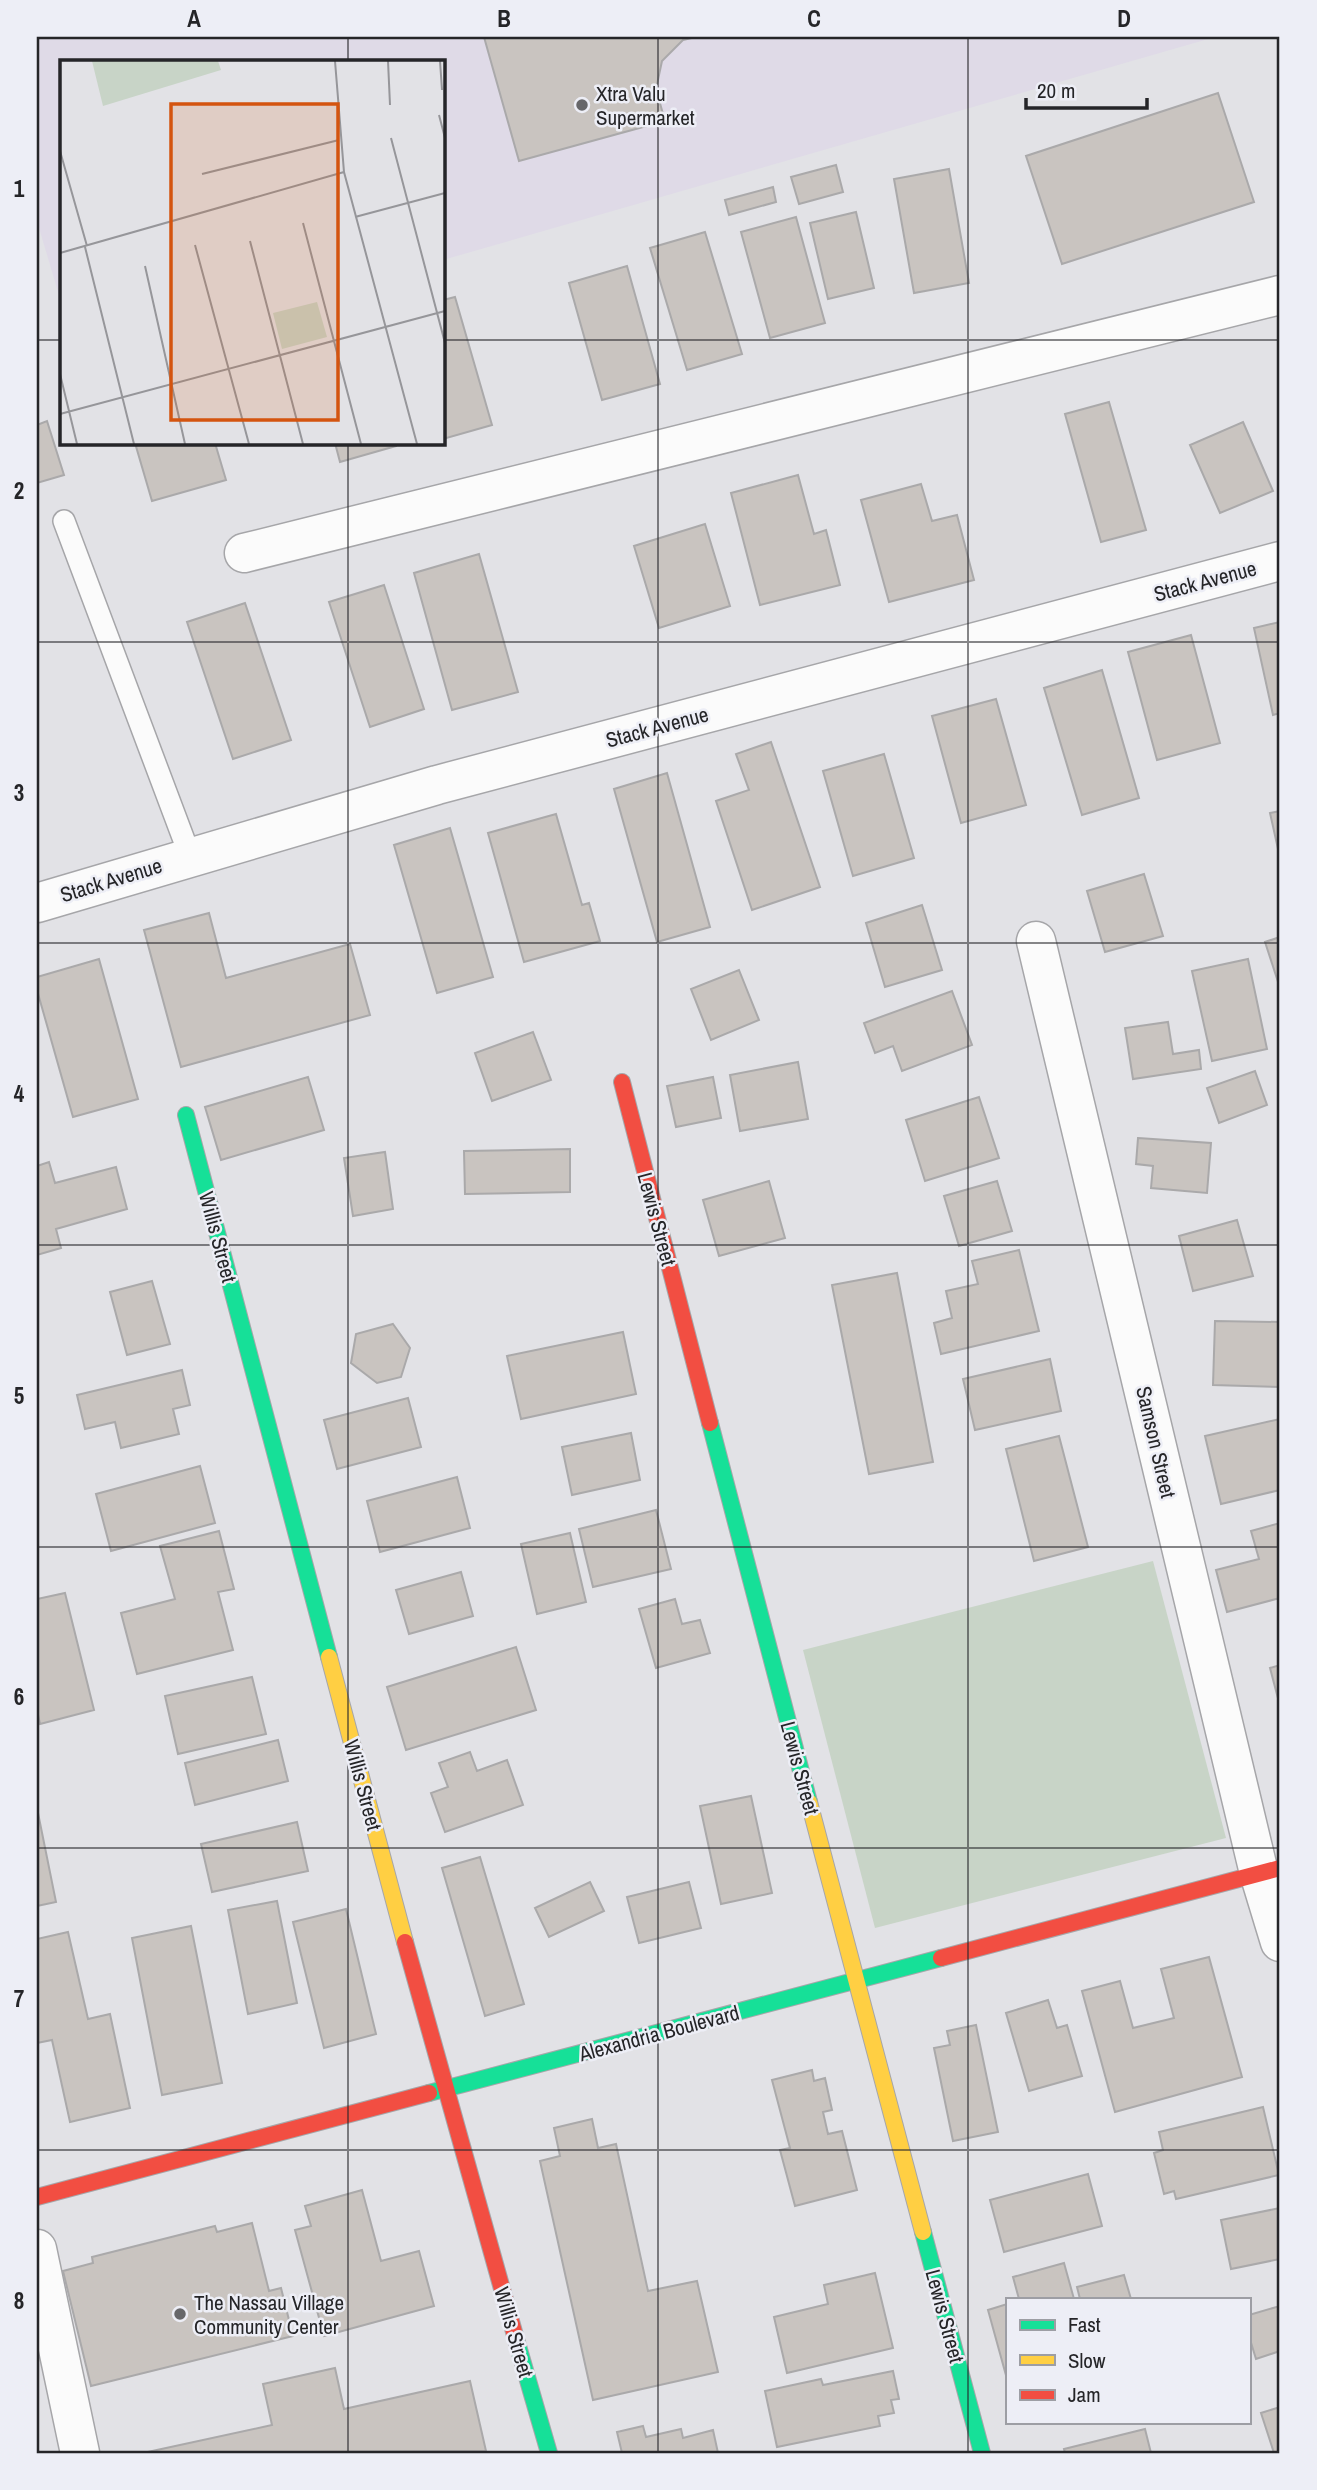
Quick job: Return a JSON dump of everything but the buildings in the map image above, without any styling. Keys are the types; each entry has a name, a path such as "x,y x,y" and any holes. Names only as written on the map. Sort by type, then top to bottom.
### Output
{"street":[{"path":"244,553 1280,295"},
{"name":"Stack Avenue","path":"37,902 438,785 1280,561"},
{"name":"Samson Street","path":"1036,941 1270,1870 1280,1942"},
{"name":"Lewis Street","path":"621,1082 855,1981 982,2453"},
{"name":"Willis Street","path":"186,1115 445,2089 549,2453"},
{"name":"Alexandria Boulevard","path":"37,2197 1270,1870"},
{"path":"37,2249 80,2453"}],"lane":[{"path":"64,521 190,856"}],"shaded area":[{"path":"37,37 1215,37 444,260 444,60 60,60 60,299 37,221"}],"green space":[{"path":"1153,1561 1226,1838 875,1928 803,1650"}],"traffic: fast":[{"path":"186,1115 329,1657"},
{"path":"710,1423 809,1802"},
{"path":"429,2093 941,1958"},
{"path":"923,2232 982,2453"},
{"path":"516,2339 549,2453"}],"traffic: slow":[{"path":"329,1657 405,1942"},
{"path":"809,1802 923,2232"}],"traffic: jam":[{"path":"622,1082 710,1423"},
{"path":"941,1958 1280,1868"},
{"path":"405,1942 516,2339"},
{"path":"37,2197 429,2093"}],"place":[{"name":"Xtra Valu Supermarket","path":"582,105"},
{"name":"The Nassau Village Community Center","path":"180,2314"}]}
